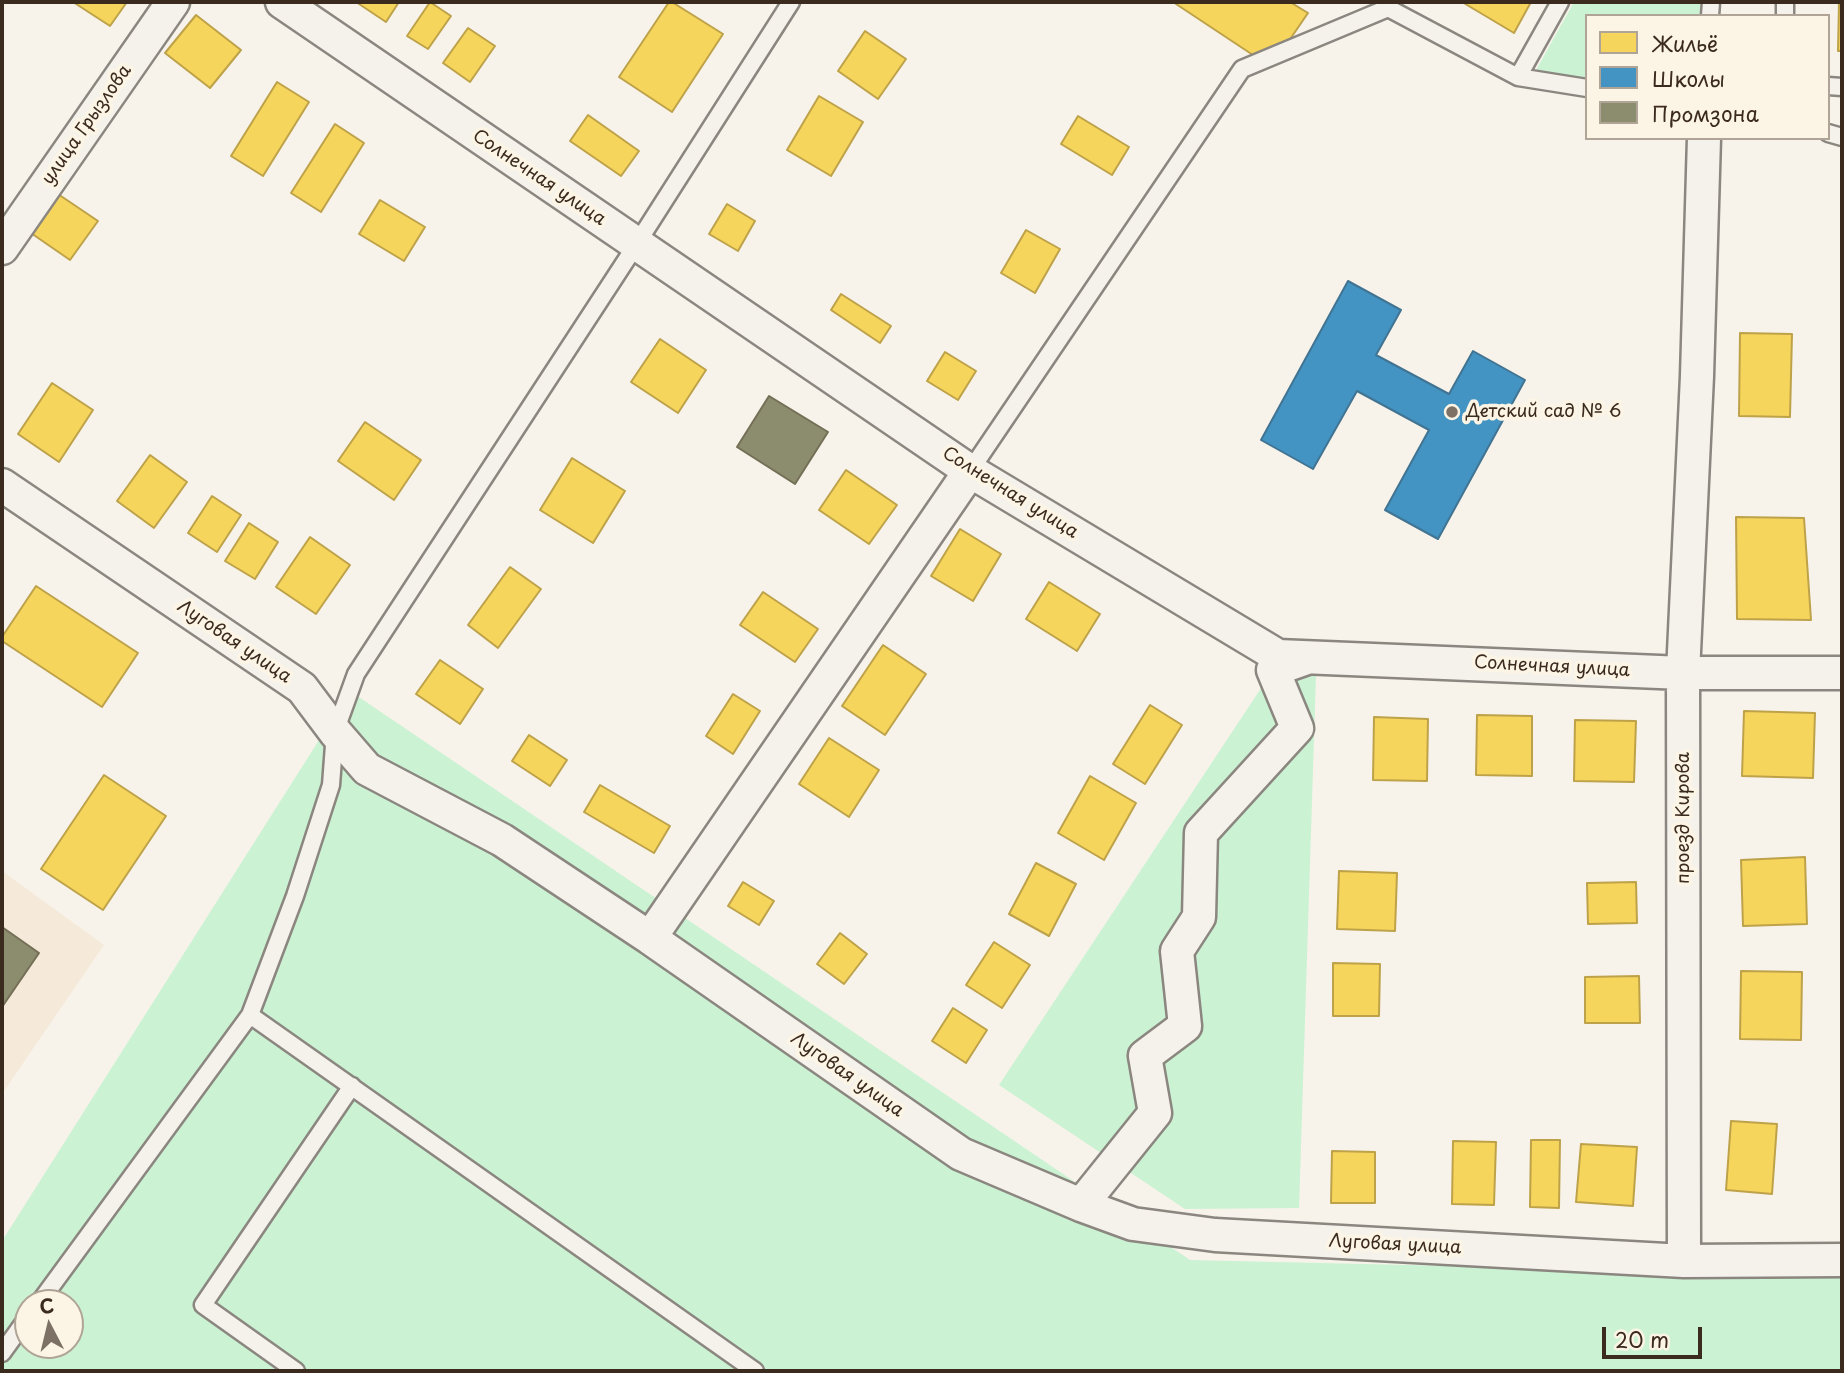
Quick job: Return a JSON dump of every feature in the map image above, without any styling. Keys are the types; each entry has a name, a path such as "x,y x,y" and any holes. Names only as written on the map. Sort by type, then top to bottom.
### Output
{"street":[{"name":"улица Грызлова","path":"2,248 173,2"},
{"name":"Солнечная улица","path":"282,2 970,471 1278,656 1683,673 1842,673"},
{"name":"проезд Кирова","path":"1684,1261 1683,673 1697,376 1704,140"},
{"path":"650,938 970,471"},
{"name":"Луговая улица","path":"2,485 302,688 367,769 502,840 650,938 961,1154 1081,1205 1133,1224 1215,1235 1684,1261 1842,1260"},
{"path":"1081,1205 1155,1112 1145,1056 1185,1026 1177,951 1199,917 1201,833 1297,728 1273,670 1311,656"}],"lane":[{"path":"48,1289 250,1015 295,896 331,785 335,732 356,674 791,2"},
{"path":"1518,77 1560,2"},
{"path":"970,471 1242,69 1388,8 1518,77 1585,88"},
{"path":"250,1015 755,1371"},
{"path":"296,1371 203,1305 352,1086"},
{"path":"2,1353 14,1336"}],"shaded area":[{"path":"2,871 104,945 2,1094"}],"green space":[{"path":"1574,2 1702,2 1701,14 1585,14 1585,78 1535,72"},
{"path":"1273,670 1316,675 1299,1208 1185,1209 999,1085"},
{"path":"350,691 1190,1260 1842,1275 1842,1371 2,1371 2,1241"}],"building: Жильё":[{"path":"73,2 127,2 110,26"},
{"path":"356,2 399,2 386,22"},
{"path":"430,2 451,16 428,49 407,36"},
{"path":"669,2 723,34 672,112 619,77"},
{"path":"1173,2 1290,2 1308,13 1271,67"},
{"path":"1462,2 1531,2 1514,33"},
{"path":"1839,2 1842,2 1842,51 1838,51"},
{"path":"196,15 241,50 210,88 165,53"},
{"path":"468,28 495,46 470,82 443,63"},
{"path":"865,31 906,59 878,99 838,71"},
{"path":"277,82 309,102 263,176 231,156"},
{"path":"819,96 863,122 831,176 787,150"},
{"path":"588,115 639,151 621,176 570,141"},
{"path":"1078,116 1129,147 1112,175 1061,144"},
{"path":"335,124 364,143 321,212 291,193"},
{"path":"55,192 98,221 70,260 28,231"},
{"path":"380,200 425,227 404,261 359,234"},
{"path":"727,204 755,221 738,251 709,234"},
{"path":"1026,230 1060,249 1035,293 1001,273"},
{"path":"841,294 891,326 880,343 831,310"},
{"path":"1740,333 1792,334 1790,417 1739,416"},
{"path":"660,339 706,370 678,413 631,382"},
{"path":"945,352 976,371 958,400 927,381"},
{"path":"52,383 93,410 59,462 18,434"},
{"path":"365,422 421,460 394,500 338,461"},
{"path":"150,455 187,482 154,528 117,501"},
{"path":"572,458 625,491 593,543 540,510"},
{"path":"846,470 897,505 869,544 819,510"},
{"path":"212,496 241,515 217,552 188,533"},
{"path":"1736,517 1804,518 1811,620 1737,619"},
{"path":"249,523 278,542 255,579 225,561"},
{"path":"960,529 1001,554 973,601 931,576"},
{"path":"310,537 350,565 316,614 276,587"},
{"path":"510,567 541,589 498,648 468,625"},
{"path":"1049,582 1100,614 1077,651 1026,619"},
{"path":"36,586 138,653 102,707 2,641 2,637"},
{"path":"763,592 818,629 795,662 740,625"},
{"path":"883,645 926,674 885,735 842,706"},
{"path":"440,660 483,689 460,724 416,694"},
{"path":"733,694 760,711 733,754 706,736"},
{"path":"1150,705 1182,725 1145,784 1113,764"},
{"path":"1744,711 1815,713 1813,778 1742,776"},
{"path":"1477,715 1532,716 1532,776 1476,775"},
{"path":"1374,717 1428,719 1427,781 1373,780"},
{"path":"1575,720 1636,721 1634,782 1574,781"},
{"path":"529,735 567,760 550,786 512,761"},
{"path":"829,738 879,770 849,817 799,784"},
{"path":"104,775 166,816 103,910 41,869"},
{"path":"1090,776 1136,803 1104,860 1058,833"},
{"path":"600,785 670,826 654,853 584,812"},
{"path":"1805,857 1807,924 1743,926 1741,860"},
{"path":"1036,863 1076,884 1049,936 1009,914"},
{"path":"1339,871 1397,873 1395,931 1337,929"},
{"path":"743,882 774,901 759,925 728,906"},
{"path":"1636,882 1637,923 1588,924 1587,883"},
{"path":"840,933 867,954 844,984 817,964"},
{"path":"994,942 1030,965 1002,1008 966,985"},
{"path":"1333,963 1380,964 1379,1016 1333,1016"},
{"path":"1741,971 1802,972 1801,1040 1740,1039"},
{"path":"1639,976 1640,1023 1585,1023 1585,977"},
{"path":"953,1008 987,1030 966,1063 932,1041"},
{"path":"1731,1121 1777,1124 1772,1194 1726,1190"},
{"path":"1531,1140 1560,1140 1559,1208 1530,1207"},
{"path":"1453,1141 1496,1142 1494,1205 1452,1204"},
{"path":"1581,1144 1637,1147 1633,1206 1576,1202"},
{"path":"1332,1151 1375,1152 1375,1203 1331,1203"}],"building: Школы":[{"name":"Детский сад № 6","path":"1348,281 1401,310 1376,355 1449,394 1473,351 1525,380 1438,539 1385,510 1429,430 1357,391 1313,469 1261,440"}],"building: Промзона":[{"path":"769,396 828,432 795,484 737,447"},
{"path":"2,927 39,953 2,1007"}],"place":[{"name":"Детский сад № 6","path":"1452,412"}]}
